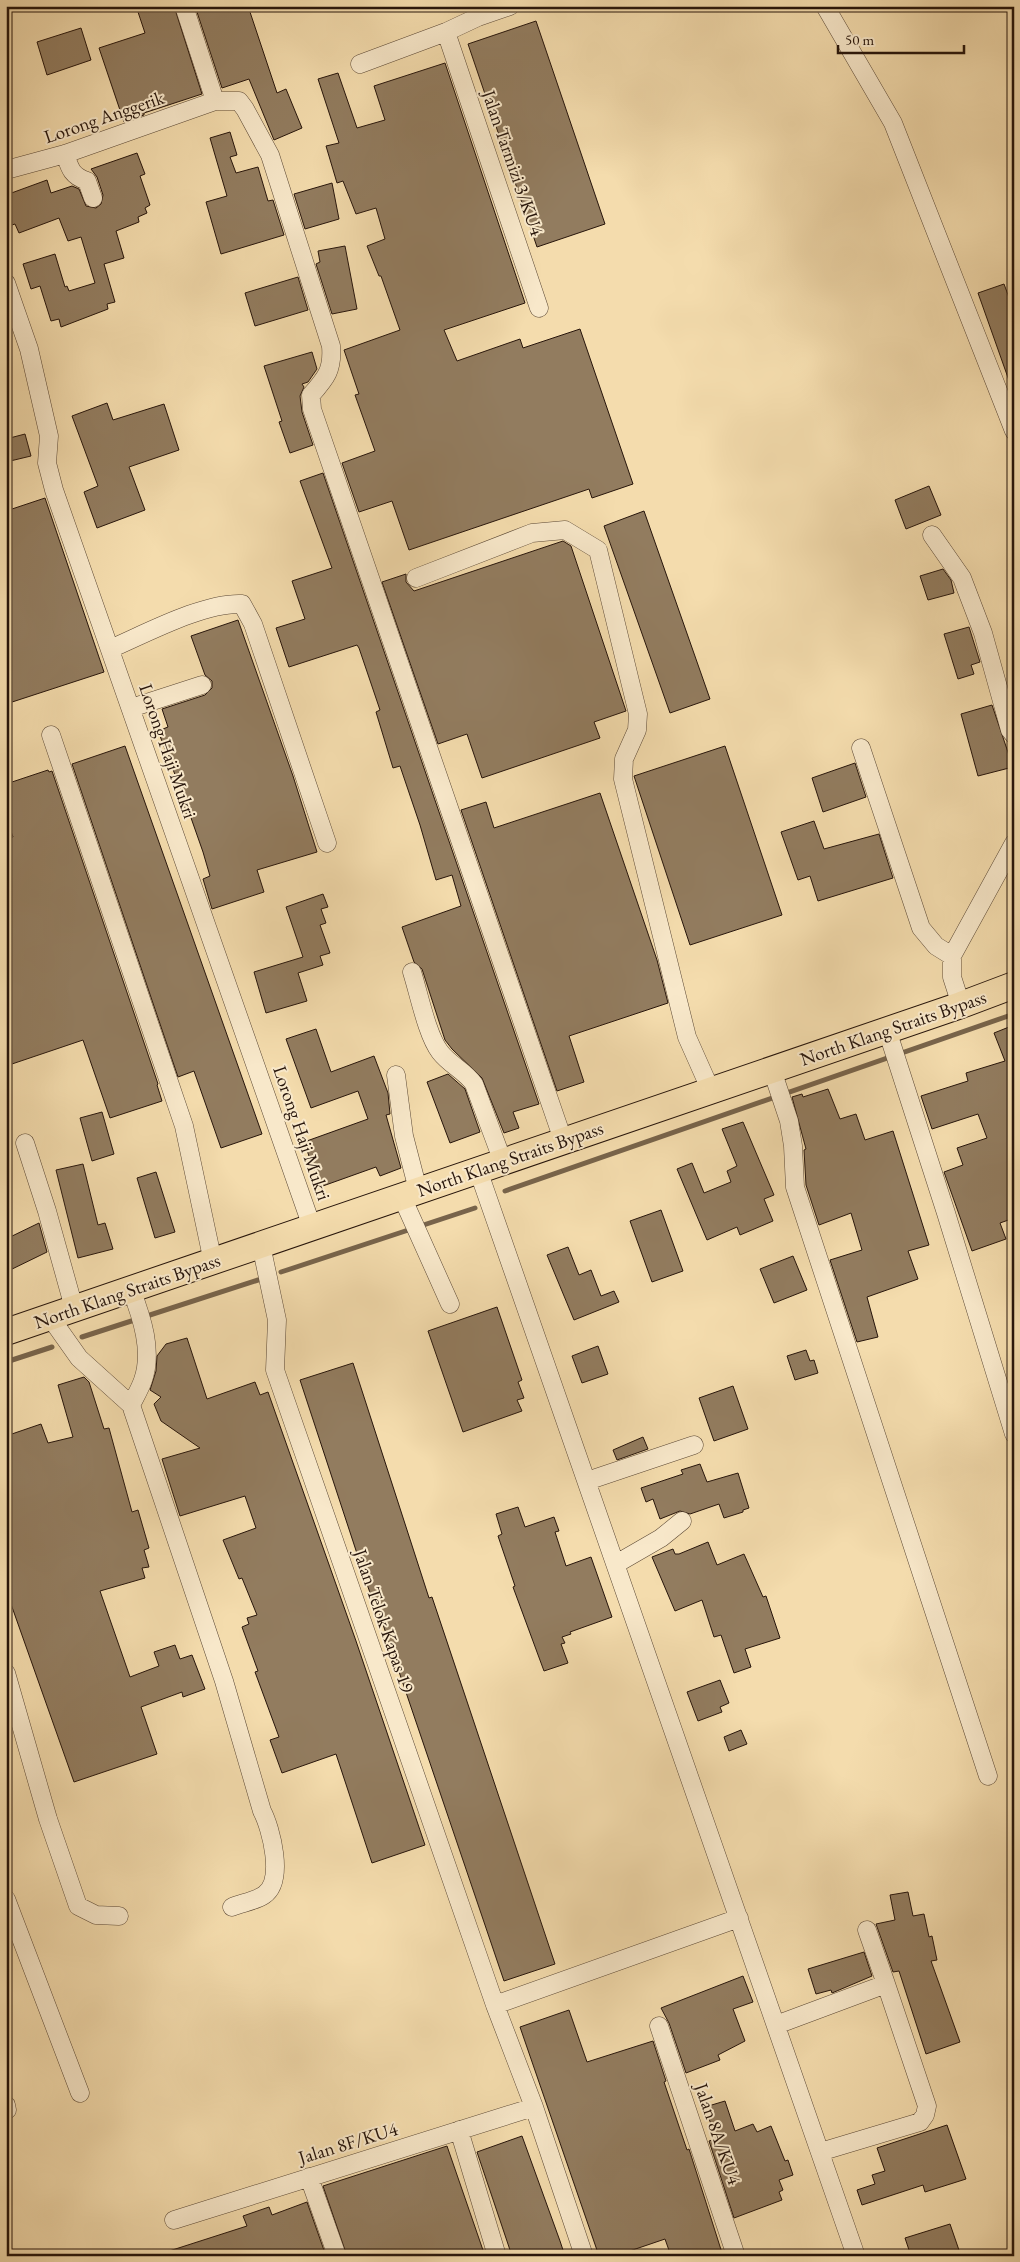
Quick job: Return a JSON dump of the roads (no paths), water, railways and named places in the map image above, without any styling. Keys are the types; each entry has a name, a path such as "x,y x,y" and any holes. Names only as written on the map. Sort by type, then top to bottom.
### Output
{"highway":[{"name":"North Klang Straits Bypass","path":"6,1332 62,1313 137,1306 213,1262 312,1227 412,1209 478,1170 711,1091 774,1075 889,1037 961,1005 1013,986"}],"street":[{"path":"184,6 215,101 239,101 270,154 331,346 332,361 327,375 311,395 312,409 563,1140"},
{"path":"360,64 446,32 477,12 510,6"},
{"path":"825,6 893,123 1014,431"},
{"name":"Jalan Tarmizi 3/KU4","path":"446,32 539,308"},
{"name":"Lorong Anggerik","path":"6,170 65,154 215,101"},
{"path":"65,154 71,172 76,178 87,182 93,198"},
{"name":"Lorong Haji Mukri","path":"6,283 29,350 49,436 47,463 52,481 312,1227"},
{"path":"416,578 532,532 565,530 598,550 638,714 637,730 624,759 623,779 687,1037 711,1091"},
{"path":"932,535 962,578 983,633 1010,730 1014,735"},
{"path":"110,649 192,615 231,604 242,604 253,624 327,844"},
{"path":"131,708 202,685"},
{"path":"51,735 184,1126 213,1262"},
{"path":"861,748 921,928 936,946 952,956"},
{"path":"961,1005 952,977 952,956 1014,843"},
{"path":"412,972 434,1042 441,1053 467,1074 474,1084 503,1162"},
{"path":"889,1037 946,1213 1014,1434"},
{"path":"396,1075 412,1209 450,1304"},
{"path":"774,1075 789,1121 796,1187 988,1776"},
{"path":"25,1143 47,1211 62,1313 79,1358 131,1405 221,1672 262,1810 269,1824 272,1838 274,1881 266,1894 232,1907"},
{"path":"478,1170 856,2256"},
{"name":"Jalan Telok Kapas 19","path":"261,1245 277,1320 275,1370 495,2005 534,2107 584,2256"},
{"path":"131,1405 143,1380 148,1354 137,1306"},
{"path":"587,1482 694,1445"},
{"path":"616,1564 661,1538 682,1521"},
{"path":"6,1673 45,1811 78,1906 96,1915 120,1916"},
{"path":"6,1899 80,2093"},
{"path":"495,2005 739,1918"},
{"path":"820,2152 920,2122 925,2115 927,2106 866,1930"},
{"path":"776,2025 886,1984"},
{"name":"Jalan 8A/KU4","path":"659,2026 736,2256"},
{"name":"Jalan 8F/KU4","path":"174,2220 534,2107"},
{"path":"459,2130 497,2256"},
{"path":"309,2177 337,2256"}],"waterway":[{"path":"505,1191 1014,1014"},
{"path":"281,1272 475,1208"},
{"path":"82,1337 258,1280"},
{"path":"6,1362 52,1347"}]}
